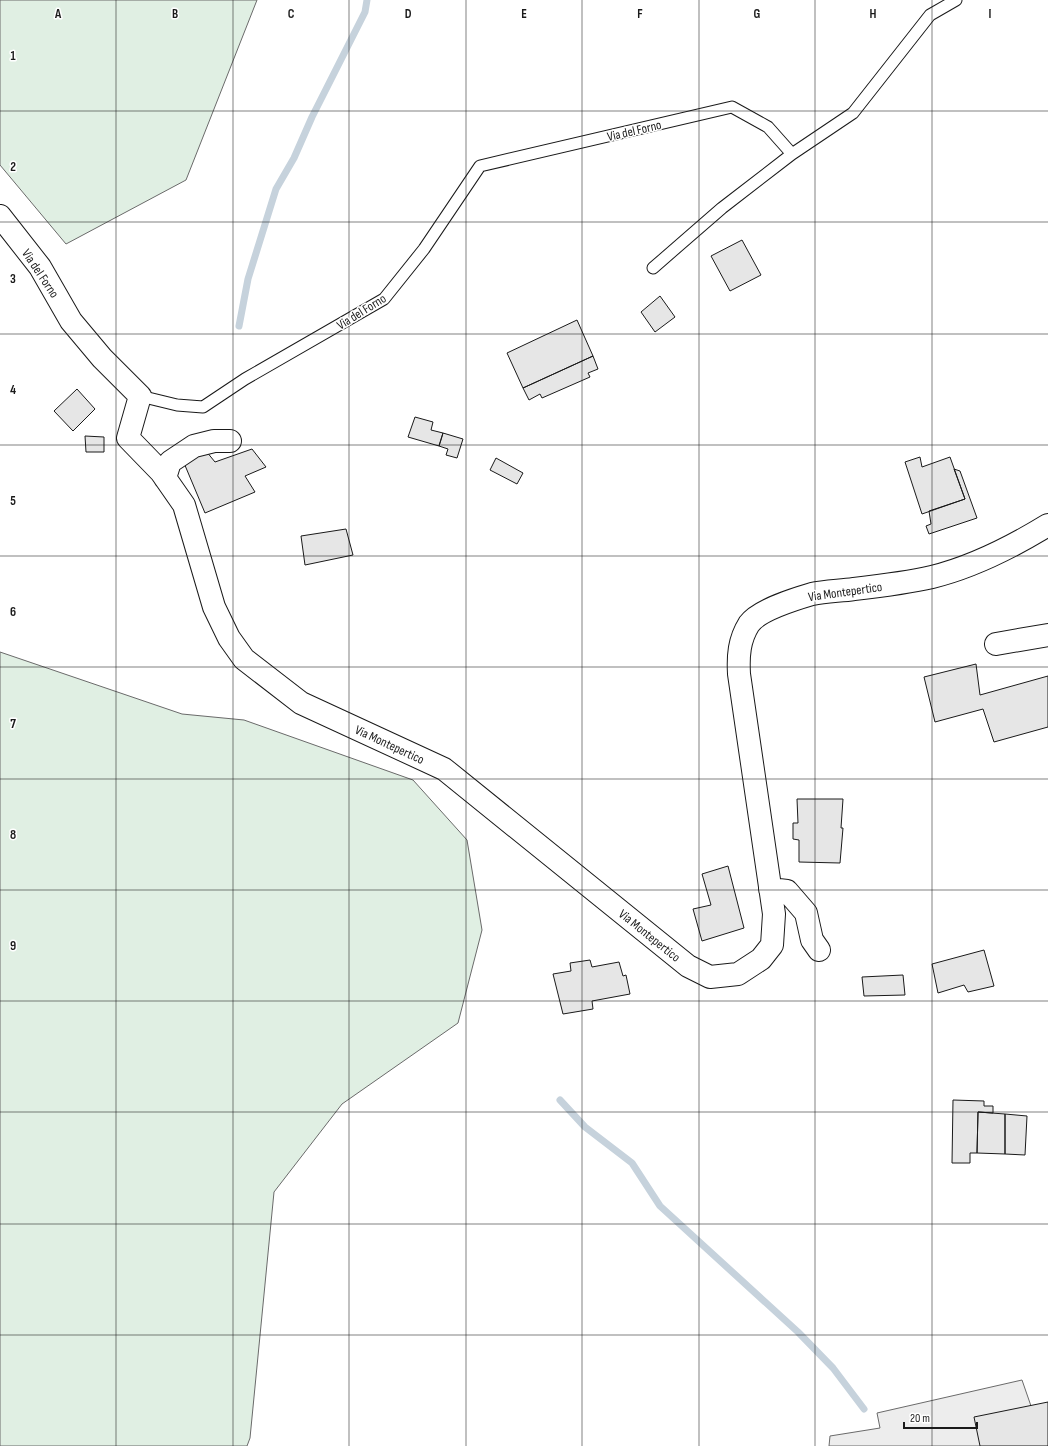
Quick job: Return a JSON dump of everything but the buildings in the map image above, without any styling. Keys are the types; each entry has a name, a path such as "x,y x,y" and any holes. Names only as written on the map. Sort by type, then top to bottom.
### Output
{"street":[{"name":"Via del Forno","path":"0,216 40,267 71,321 102,358 140,396"},
{"name":"Via Montepertico","path":"140,396 128,438 165,478 184,505 214,608 229,638 244,659 301,703 444,769 688,966 710,977 738,974 761,959 772,945 774,914 739,674 738,653 750,623 765,612 780,605 813,594 876,587 933,577 982,559 1020,542 1048,525"},
{"path":"165,478 170,462 194,446 214,441 230,441"},
{"path":"996,644 1048,635"},
{"path":"770,888 787,891 806,913 812,940 819,950"}],"lane":[{"path":"653,268 722,208 792,154 853,113 930,15 956,0"},
{"name":"Via del Forno","path":"140,396 177,405 203,407 245,379 384,299 424,250 480,166 732,106 768,127 792,154"}],"green space":[{"path":"0,0 257,0 186,180 66,244 0,165"},
{"path":"0,652 182,714 244,720 413,780 467,840 482,930 458,1023 342,1104 274,1192 250,1438 247,1446 0,1446"}],"shaded area":[{"path":"1022,1380 1031,1406 980,1446 829,1446 830,1436 880,1428 877,1413"}],"waterway":[{"path":"239,326 248,279 276,189 294,158 312,117 365,12 367,0"},
{"path":"560,1100 585,1127 632,1163 660,1206 798,1332 833,1368 864,1409"}]}
